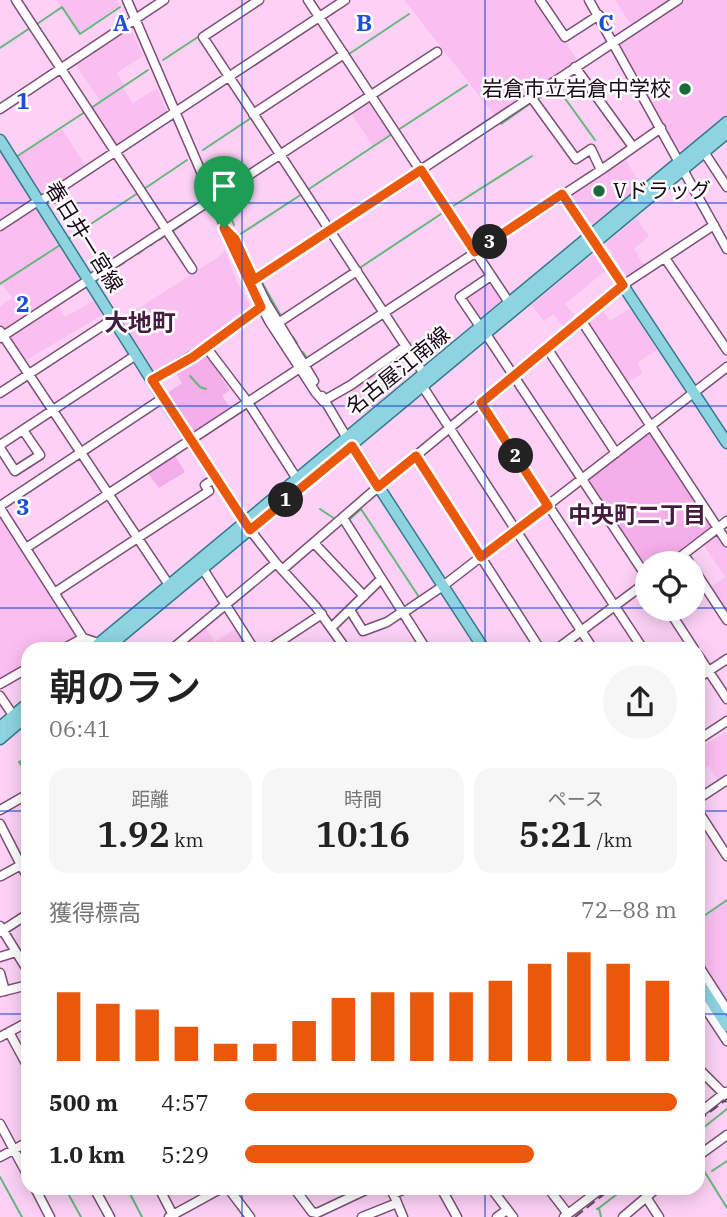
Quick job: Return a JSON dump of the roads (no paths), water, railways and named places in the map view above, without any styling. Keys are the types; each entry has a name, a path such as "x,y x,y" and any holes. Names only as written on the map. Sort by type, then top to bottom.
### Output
{"main road":[{"name":"名古屋江南線","path":"109,642 203,569 297,479 423,387 484,331 681,166 727,122"},
{"name":"名古屋江南線","path":"681,166 727,133"},
{"name":"春日井一宮線","path":"0,140 163,398 248,526"},
{"name":"名古屋江南線","path":"108,642 169,585 248,526 350,442 424,374 484,331 510,304 593,240"},
{"path":"593,240 727,443"},
{"path":"350,442 479,642"},
{"path":"0,739 21,713"},
{"path":"0,727 21,717"},
{"path":"705,992 727,1026"}],"street":[{"path":"16,0 192,269"},
{"path":"127,0 224,228 261,307 302,365"},
{"path":"0,109 164,0"},
{"path":"259,0 202,37 424,374"},
{"path":"308,0 510,304"},
{"path":"0,226 345,0"},
{"path":"540,0 565,37 598,15"},
{"path":"589,0 727,249"},
{"path":"254,280 674,1"},
{"path":"169,585 1,335 89,281 437,52"},
{"path":"253,114 344,54"},
{"path":"575,67 633,147"},
{"path":"531,97 576,159 590,149 601,170"},
{"path":"26,548 661,128"},
{"path":"704,152 727,187"},
{"path":"562,194 593,240"},
{"path":"282,570 378,487 623,285 714,225"},
{"path":"224,228 235,239 278,323 350,442"},
{"path":"665,258 727,350"},
{"path":"278,323 357,271"},
{"path":"491,276 460,297 635,560"},
{"path":"152,380 206,347 261,307"},
{"path":"0,393 113,319"},
{"path":"581,320 727,542"},
{"path":"323,401 351,385 405,346"},
{"path":"206,347 247,401 297,479"},
{"path":"547,348 616,453"},
{"path":"23,430 40,455 15,471 0,447 23,430 52,410 136,355"},
{"path":"350,610 363,631 402,613 443,586 727,367"},
{"path":"423,387 589,642"},
{"path":"92,642 83,638 0,507 163,398"},
{"path":"481,403 638,642"},
{"path":"416,456 536,642"},
{"path":"54,593 209,491 205,485 216,478"},
{"path":"343,518 420,642"},
{"path":"688,551 727,521"},
{"path":"248,526 276,563 322,614 341,642"},
{"path":"314,542 364,596"},
{"path":"180,642 276,563"},
{"path":"203,569 249,642"},
{"path":"331,628 381,579"},
{"path":"705,586 727,620"},
{"path":"567,642 635,590"},
{"path":"280,642 322,614"},
{"path":"676,621 689,642"},
{"path":"76,642 83,638"},
{"path":"705,673 727,659"},
{"path":"705,666 727,699"},
{"path":"0,684 21,672"},
{"path":"0,696 16,719"},
{"path":"705,735 727,721"},
{"path":"705,794 727,780"},
{"path":"0,810 21,798"},
{"path":"705,822 727,856"},
{"path":"0,824 21,865 1,876"},
{"path":"21,921 1,929 21,960"},
{"path":"0,957 16,952"},
{"path":"0,973 3,992 21,987"},
{"path":"705,976 727,1010"},
{"path":"705,1008 727,1041"},
{"path":"0,1037 21,1026"},
{"path":"9,1032 21,1053"},
{"path":"705,1074 726,1094 705,1109"},
{"path":"0,1124 21,1163"},
{"path":"705,1151 727,1135"},
{"path":"0,1157 21,1146"},
{"path":"38,1195 50,1217"},
{"path":"98,1195 110,1217"},
{"path":"162,1195 172,1216 210,1195"},
{"path":"233,1195 250,1217"},
{"path":"299,1195 312,1212 318,1215 357,1195"},
{"path":"362,1217 394,1195 403,1217"},
{"path":"445,1195 457,1217"},
{"path":"496,1195 510,1213 497,1217"},
{"path":"552,1195 566,1216 593,1195"},
{"path":"623,1217 648,1195"},
{"path":"646,1197 659,1217"}],"waterway":[{"path":"37,24 62,7 80,34 120,7"},
{"path":"349,54 409,14"},
{"path":"0,48 30,28"},
{"path":"163,60 201,35"},
{"path":"91,108 148,70"},
{"path":"539,98 571,75"},
{"path":"398,130 467,85"},
{"path":"556,86 595,140"},
{"path":"499,121 501,124 531,103"},
{"path":"16,157 85,112"},
{"path":"203,150 251,118"},
{"path":"306,191 392,134"},
{"path":"450,208 532,156"},
{"path":"144,189 187,160"},
{"path":"238,187 245,183"},
{"path":"234,225 223,197 236,188"},
{"path":"68,239 138,193"},
{"path":"239,235 302,194"},
{"path":"189,220 209,206"},
{"path":"358,269 444,212"},
{"path":"173,231 186,222"},
{"path":"159,240 165,236"},
{"path":"239,236 242,241"},
{"path":"151,245 155,242"},
{"path":"0,284 60,245"},
{"path":"244,247 257,273"},
{"path":"138,254 143,250"},
{"path":"119,266 124,263"},
{"path":"96,281 110,272"},
{"path":"260,279 281,316"},
{"path":"78,292 85,288"},
{"path":"57,306 61,303"},
{"path":"33,321 47,312"},
{"path":"293,337 297,343"},
{"path":"303,352 307,358"},
{"path":"190,376 200,387 206,389"},
{"path":"320,509 335,519"},
{"path":"350,519 361,509 419,597"},
{"path":"720,658 727,654"},
{"path":"710,665 717,661"},
{"path":"21,761 21,765"},
{"path":"705,915 727,900"},
{"path":"705,1126 727,1109"},
{"path":"712,1171 727,1161"},
{"path":"705,1172 727,1208"},
{"path":"0,1177 22,1217"},
{"path":"69,1195 81,1217"},
{"path":"131,1195 142,1217"},
{"path":"599,1208 616,1195"},
{"path":"597,1209 599,1208 601,1217"}],"railway":[{"path":"705,1116 727,1099"},
{"path":"575,1217 603,1195"}],"place":[{"name":"岩倉市立岩倉中学校","path":"685,89"},
{"name":"Vドラッグ","path":"599,191"}],"district":[{"name":"大地町","path":"140,323"},
{"name":"中央町二丁目","path":"637,515"}]}
